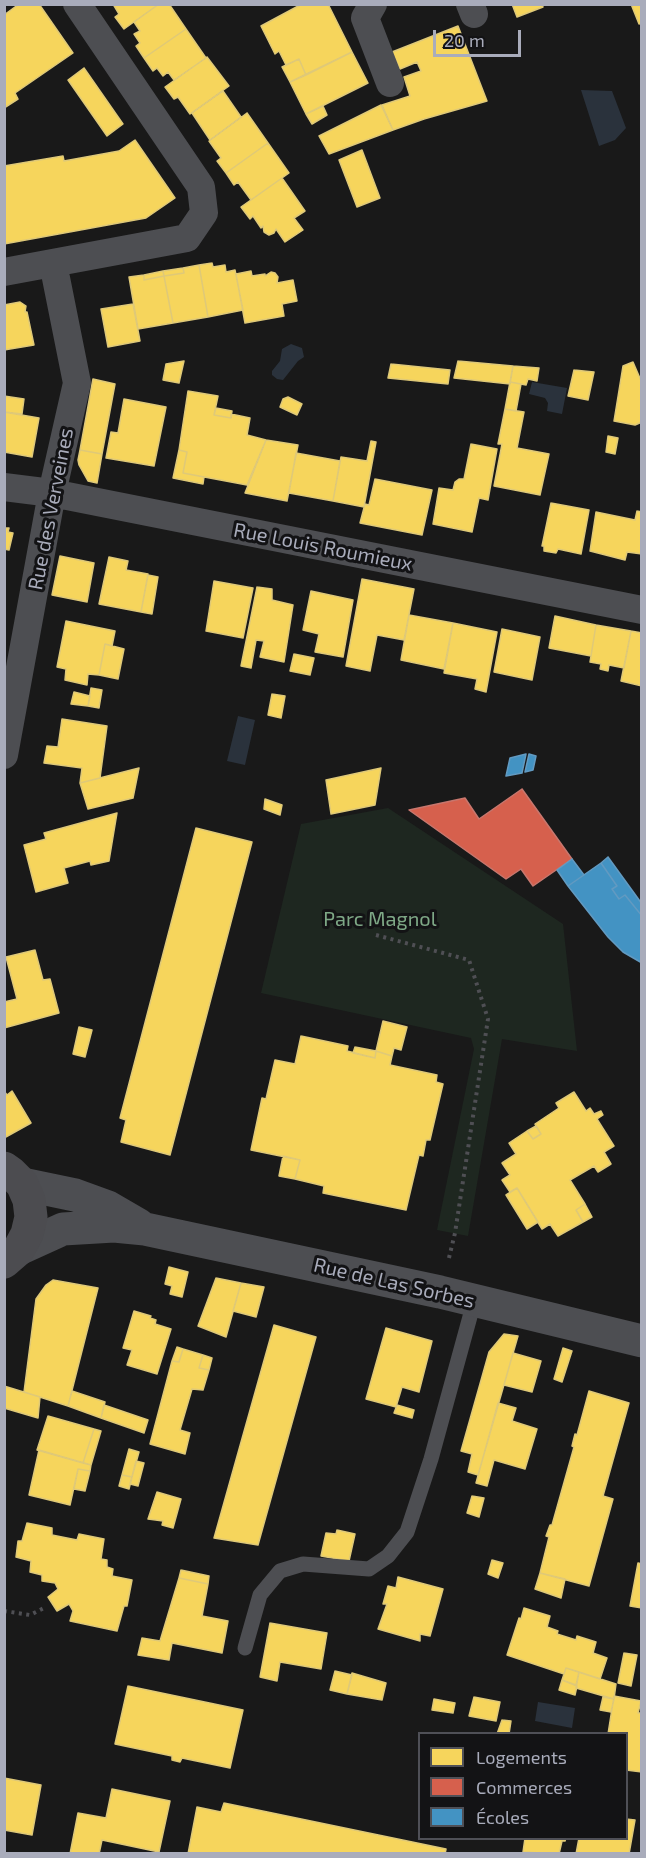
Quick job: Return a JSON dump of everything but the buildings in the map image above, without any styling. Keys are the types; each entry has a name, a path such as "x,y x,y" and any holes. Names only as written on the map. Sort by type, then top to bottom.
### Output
{"main road":[{"path":"12,1255 27,1234 31,1217 29,1200 13,1176"}],"street":[{"path":"4,272 187,238 204,213 201,187 77,4"},
{"path":"373,4 365,18 390,83"},
{"name":"Rue des Verveines","path":"4,755 52,494 77,383 53,263"},
{"name":"Rue Louis Roumieux","path":"4,487 52,494 642,610"},
{"name":"Rue de Las Sorbes","path":"13,1176 108,1207 146,1229"},
{"name":"Rue de Las Sorbes","path":"12,1255 63,1229 114,1226 146,1229 440,1292 642,1341"}],"lane":[{"path":"245,1648 260,1595 280,1571 303,1564 369,1569 388,1556 407,1532 431,1459 474,1302"}],"path":[{"path":"376,934 469,960 488,1019 455,1233 440,1292"},
{"path":"4,1611 30,1615 44,1608"}],"green space":[{"name":"Parc Magnol","path":"388,808 563,924 577,1051 502,1039 468,1236 437,1230 474,1049 471,1038 261,993 301,824"}],"shaded area":[{"path":"581,90 612,91 626,128 615,140 599,146"},
{"path":"291,344 302,348 304,357 283,380 277,379 272,375 272,371 280,361 282,349"},
{"path":"532,382 567,388 562,414 547,411 548,403 545,398 529,394"},
{"path":"238,716 255,720 245,765 227,761"},
{"path":"538,1702 575,1708 572,1728 535,1721"}]}
